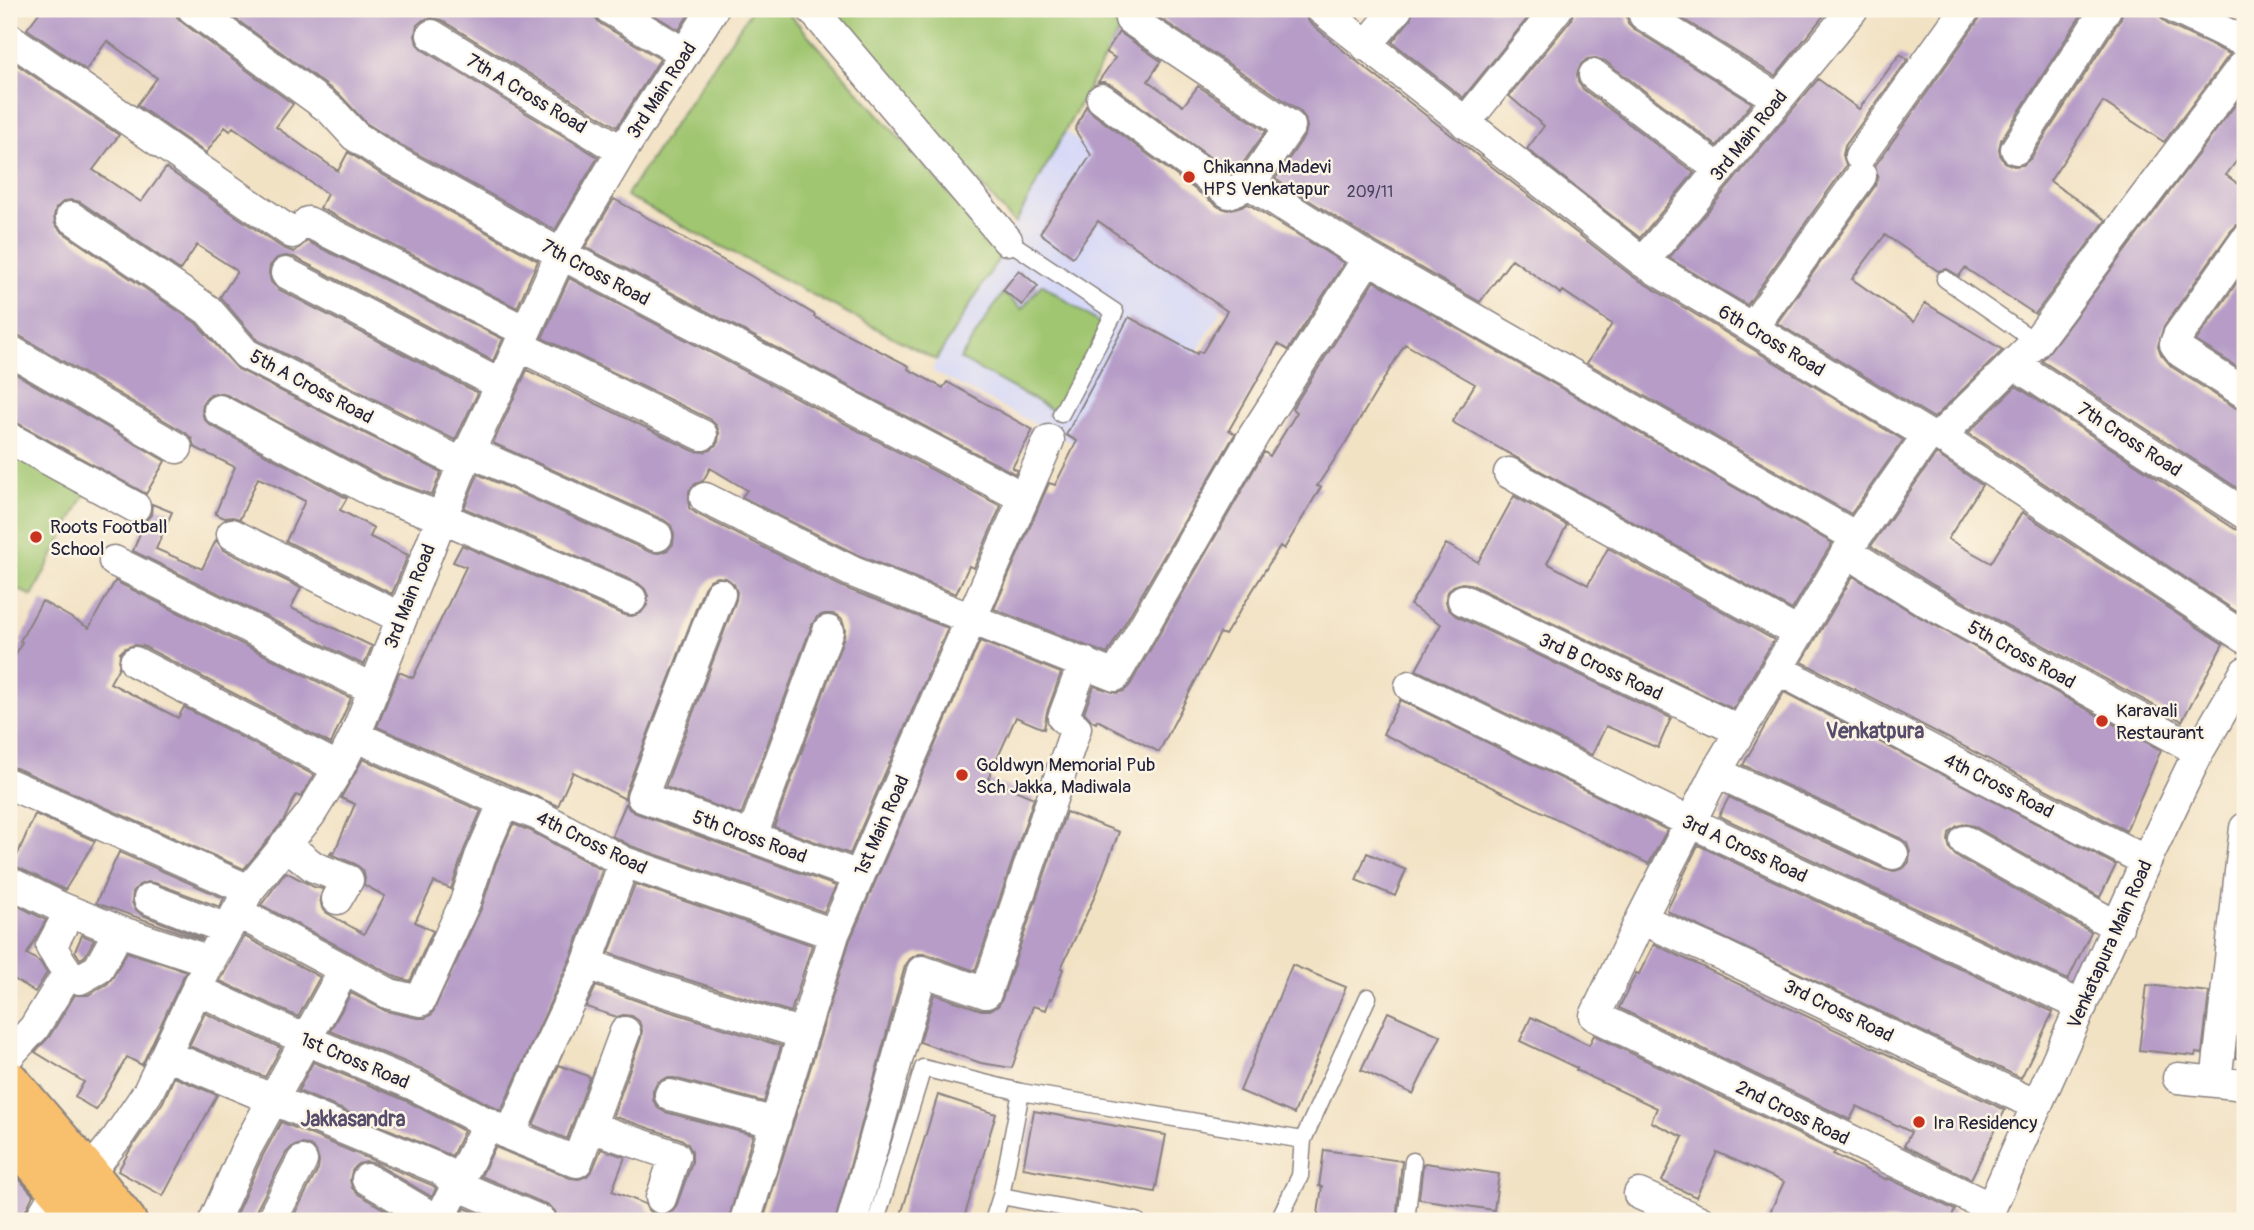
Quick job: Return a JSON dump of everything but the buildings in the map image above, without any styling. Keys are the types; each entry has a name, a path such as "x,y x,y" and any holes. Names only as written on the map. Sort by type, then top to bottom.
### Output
{"main road":[{"path":"9,1080 62,1195 127,1221"},
{"path":"9,1134 84,1221"}],"street":[{"name":"7th Cross Road","path":"193,9 331,110 355,136 387,157 561,254 1024,498"},
{"path":"610,9 684,53"},
{"name":"3rd Main Road","path":"62,1195 117,1138 148,1092 210,961 238,910 285,844 310,815 339,768 355,736 466,457 561,254 622,151 713,9"},
{"path":"812,9 1007,240"},
{"name":"6th Cross Road","path":"1321,9 1643,262 1934,435 2245,638"},
{"path":"1366,46 1397,9"},
{"path":"1465,124 1558,9"},
{"name":"3rd Main Road","path":"1643,262 1853,9"},
{"path":"1752,328 1965,9"},
{"path":"2016,149 2106,9"},
{"path":"2176,9 2245,42"},
{"path":"1644,15 1778,99"},
{"path":"1102,99 1229,193 1250,184 1290,125 1130,19"},
{"name":"7th A Cross Road","path":"432,36 622,151"},
{"path":"9,38 300,228 522,339 702,435"},
{"path":"1641,919 1716,772 1851,545 1934,435 2036,342 2245,63"},
{"path":"1594,75 1720,170"},
{"name":"5th Cross Road","path":"1250,184 1368,258 1851,545 1924,600 2199,751"},
{"name":"5th A Cross Road","path":"71,218 208,310 246,354 466,457 657,536"},
{"path":"2245,241 2235,277 2178,336 2175,344 2181,352 2245,393"},
{"path":"705,498 853,572 1115,676 1254,435 1368,258"},
{"path":"286,273 501,385"},
{"path":"9,350 177,447"},
{"name":"7th Cross Road","path":"2014,364 2245,514"},
{"path":"219,410 374,493 441,517 631,599"},
{"name":"1st Main Road","path":"745,1221 834,934 1055,427"},
{"path":"9,439 135,507"},
{"path":"1509,472 1798,633"},
{"path":"232,534 401,618"},
{"path":"114,561 373,689"},
{"name":"5th Cross Road","path":"720,594 642,797 859,876"},
{"name":"3rd B Cross Road","path":"1463,600 1740,731"},
{"path":"752,836 828,631"},
{"path":"135,662 339,768"},
{"path":"852,1221 922,971 986,993 1076,728 1063,718 1084,663"},
{"name":"4th Cross Road","path":"1777,669 2146,861"},
{"name":"Venkatapura Main Road","path":"1988,1215 2146,861 2199,751 2245,672"},
{"name":"3rd A Cross Road","path":"1410,686 1690,822 2082,1006"},
{"name":"4th Cross Road","path":"355,736 538,815 624,862 834,934"},
{"path":"1716,772 1893,854"},
{"path":"9,785 344,970 390,994 420,1001 465,902 480,857 504,802"},
{"path":"2216,1082 2245,828"},
{"path":"1965,841 2118,927"},
{"path":"285,844 314,867 348,880 337,899"},
{"path":"367,1179 438,1221 457,1185 499,1129 546,1052 587,964 624,862"},
{"path":"9,882 70,911 210,961"},
{"path":"149,899 238,910"},
{"path":"70,911 51,947 68,973 80,979 98,969 119,930"},
{"name":"2nd Cross Road","path":"1641,919 1595,1016 1988,1215"},
{"name":"3rd Cross Road","path":"1641,919 2036,1105"},
{"path":"587,964 657,989 803,1034"},
{"path":"214,1221 247,1147 344,970"},
{"path":"9,1055 34,1028 68,973"},
{"name":"1st Cross Road","path":"198,990 306,1040 414,1085 499,1129 577,1162 591,1127"},
{"path":"625,1032 591,1127 675,1156 661,1198"},
{"path":"166,1055 442,1170 457,1185 541,1221"},
{"path":"2178,1078 2245,1086"},
{"path":"670,1095 776,1123"},
{"path":"271,1221 302,1161"},
{"path":"1639,1194 1700,1221"}],"lane":[{"path":"1007,240 1115,312 1055,427"},
{"path":"1945,279 2036,342"},
{"path":"1278,1221 1300,1176 1303,1140 1368,997"},
{"path":"876,1221 923,1068 1021,1092 1303,1140"},
{"path":"993,1221 1001,1196 1021,1092"},
{"path":"1406,1221 1413,1161"},
{"path":"1001,1196 1138,1221"}],"shaded area":[{"path":"1065,131 1248,265 1220,308 1129,472 932,371 936,360 1002,253"}],"green space":[{"path":"752,9 785,9 1002,253 936,360 626,196"},
{"path":"831,9 1131,9 1015,224"},
{"path":"1042,284 1102,325 1058,413 960,359 1003,293 1022,309"},
{"name":"Roots Football School","path":"9,447 87,490 32,596 9,585"}],"place":[{"name":"Chikanna Madevi HPS Venkatapur","path":"1189,177"},
{"name":"Roots Football School","path":"36,537"},
{"name":"Karavali Restaurant","path":"2102,721"},
{"name":"Goldwyn Memorial Pub Sch Jakka, Madiwala","path":"962,775"},
{"name":"Ira Residency","path":"1919,1122"}],"district":[{"name":"Venkatpura","path":"1875,731"},
{"name":"Jakkasandra","path":"353,1119"}]}
